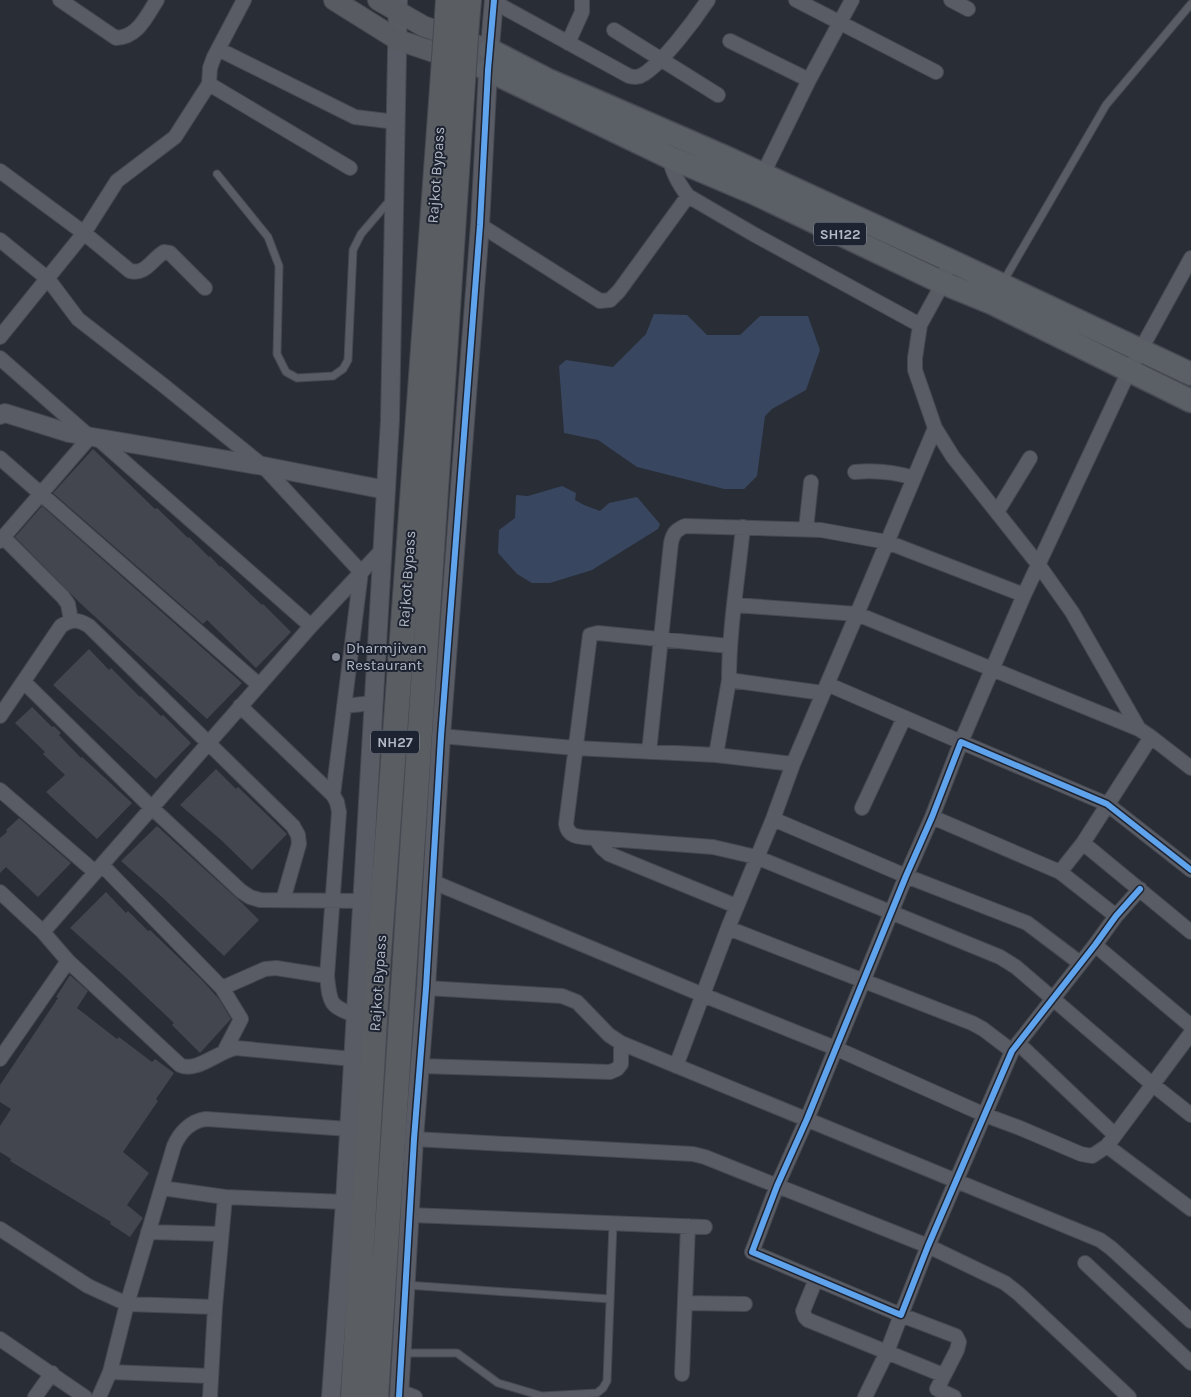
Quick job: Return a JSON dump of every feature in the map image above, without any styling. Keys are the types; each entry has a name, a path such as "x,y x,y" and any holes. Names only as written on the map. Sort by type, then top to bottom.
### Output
{"highway":[{"name":"Rajkot Bypass","path":"353,1397 378,967 458,10"},
{"name":"Rajkot Bypass","path":"376,1397 452,92"}],"main road":[{"path":"334,0 398,40 489,60"},
{"path":"378,0 397,6 423,26 489,60"},
{"name":"SH122","path":"489,60 670,157 758,184 872,224 1191,374"},
{"name":"SH122","path":"489,60 548,80 758,184 863,245 943,283 992,303 1191,401"},
{"path":"863,245 872,224"}],"street":[{"path":"60,0 116,38 125,38 133,34 157,0"},
{"path":"0,337 84,233 117,181 175,138 209,84 210,68 244,0"},
{"path":"568,42 582,12 582,0"},
{"path":"404,1395 402,1353 414,1139 426,988 441,736 480,225 494,1 629,76 636,77 643,75 660,60 695,19 708,0"},
{"path":"796,0 936,72"},
{"path":"758,184 809,80 841,24 852,0"},
{"path":"951,0 968,9"},
{"path":"331,1397 345,1202 390,420 398,40 397,6"},
{"path":"614,30 718,95"},
{"path":"730,41 809,80"},
{"path":"218,49 355,117 396,122"},
{"path":"209,84 350,168"},
{"path":"670,157 672,171 676,180 688,196 755,235 920,325"},
{"path":"0,172 84,233 130,271 143,270 164,252 170,252 205,288"},
{"path":"480,225 600,301 610,300 619,291 688,196"},
{"path":"0,240 48,279 78,320 164,385 263,466 361,572 333,795"},
{"path":"949,260 943,283 920,325 915,358 915,370 935,428 953,457 1038,564 1079,623 1139,729"},
{"path":"954,1397 934,1393 957,1350 959,1342 956,1336 901,1315 752,1252 777,1186 807,1119 932,817 961,742 1024,595 1129,371 1191,260"},
{"path":"0,358 310,626"},
{"path":"0,415 5,413 69,433 263,466 386,490"},
{"path":"676,1066 736,906 773,819 793,764 935,428"},
{"path":"71,620 68,604 63,597 2,539 40,494 93,437"},
{"path":"0,458 259,685"},
{"path":"997,512 1030,458"},
{"path":"855,472 871,470 892,472 914,478"},
{"path":"806,529 811,482"},
{"path":"649,752 673,535 677,529 685,526 806,529 828,531 887,542 1024,595"},
{"path":"716,756 729,680 729,646 743,527"},
{"path":"43,932 310,626 382,550"},
{"path":"735,605 858,614 1139,729 1191,768"},
{"path":"0,716 61,626 71,620 81,621 89,626 209,742 298,834 299,844 283,900"},
{"path":"729,646 662,638 598,633 590,635 575,748 567,830 570,834 595,838 713,847 756,857 1008,961 1191,1115"},
{"path":"729,680 825,688 904,718 1107,804 1191,870"},
{"path":"24,682 152,808 241,891 250,897 260,900 362,901"},
{"path":"344,706 373,704"},
{"path":"240,706 333,795 337,802 339,812 327,976 329,995 333,1004 338,1009 355,1015"},
{"path":"862,808 904,718"},
{"path":"441,736 575,748 716,756 793,764"},
{"path":"1060,872 1083,844 1151,737"},
{"path":"0,790 99,869 222,988 241,1019 225,1050"},
{"path":"932,817 1060,872 1116,916"},
{"path":"773,819 906,876 1027,923 1080,964"},
{"path":"595,838 608,854 736,906"},
{"path":"1083,844 1191,932"},
{"path":"432,881 703,995 835,1048 985,1115 1082,1154 1092,1156 1111,1140 1191,1033"},
{"path":"865,1397 887,1352 955,1181 1015,1047 1095,946 1116,916 1140,889"},
{"path":"0,892 43,932 68,960 186,1068 194,1067 225,1050 236,1048 353,1059"},
{"path":"728,928 972,1023 1015,1047 1111,1140 1191,1209"},
{"path":"1095,946 1191,1026"},
{"path":"0,1059 68,960"},
{"path":"222,988 265,969 276,968 327,976"},
{"path":"426,988 562,996 577,1002 609,1035 621,1043 1100,1240 1191,1321"},
{"path":"420,1066 610,1072 617,1069 621,1064 621,1043"},
{"path":"99,1397 110,1372 127,1304 176,1140 192,1124 206,1119 349,1129"},
{"path":"414,1139 693,1154 705,1157 928,1246 1013,1288 1129,1397"},
{"path":"162,1188 225,1196 345,1202"},
{"path":"210,1397 215,1307 225,1196"},
{"path":"410,1215 705,1227"},
{"path":"682,1374 688,1226"},
{"path":"0,1229 88,1286 127,1304 215,1307"},
{"path":"148,1232 221,1234"},
{"path":"1085,1263 1191,1363"},
{"path":"816,1279 803,1312 804,1317 943,1375"},
{"path":"685,1303 746,1304"},
{"path":"0,1339 85,1397"},
{"path":"110,1372 210,1376"},
{"path":"35,1397 52,1373"}],"lane":[{"path":"1002,284 1106,105 1191,4"},
{"path":"217,174 268,237 275,254 279,266 277,354 286,372 297,378 333,376 343,369 348,360 353,250 361,234 395,195"},
{"path":"402,1353 457,1353 498,1383 534,1395 597,1393 607,1381 613,1222"},
{"path":"406,1285 610,1299"}],"water":[{"path":"654,314 687,315 707,335 740,335 760,316 808,316 820,350 806,390 772,409 765,416 757,476 744,489 724,489 637,467 598,440 564,433 559,366 566,360 613,367 646,334"},
{"path":"562,486 576,493 575,500 600,511 609,503 637,497 660,524 658,529 592,570 550,583 532,583 517,574 498,553 499,530 515,518 516,495 528,496"}],"building":[{"path":"93,449 155,509 157,508 263,604 291,632 256,668 207,620 203,624 53,493"},
{"path":"42,506 242,683 207,719 80,603 15,537"},
{"path":"89,649 109,670 111,668 191,743 156,779 53,685"},
{"path":"32,707 52,727 54,726 61,733 59,735 81,758 132,803 97,839 46,792 65,775 43,754 45,752 15,723"},
{"path":"216,769 236,789 238,787 287,834 252,870 180,805"},
{"path":"19,818 71,863 38,897 6,867 0,873 0,838"},
{"path":"157,826 259,920 224,956 121,861"},
{"path":"106,892 126,913 128,911 148,931 150,930 201,979 219,999 231,1019 200,1053 172,1025 174,1023 70,928"},
{"path":"70,975 88,991 77,1008 117,1039 119,1037 152,1062 155,1059 174,1073 156,1099 158,1101 123,1152 149,1173 127,1205 143,1218 130,1237 110,1224 111,1222 10,1161 11,1159 0,1152 0,1126 11,1109 0,1102 0,1085 58,998 56,997"}],"cycle path":[{"path":"399,1397 441,736 480,225 488,70 494,0"},
{"path":"1140,889 1116,916 1012,1051 928,1246 901,1315 752,1252 777,1186 807,1119 932,817 961,742 1107,804 1191,870"}],"place":[{"name":"Dharmjivan Restaurant","path":"336,657"}]}
